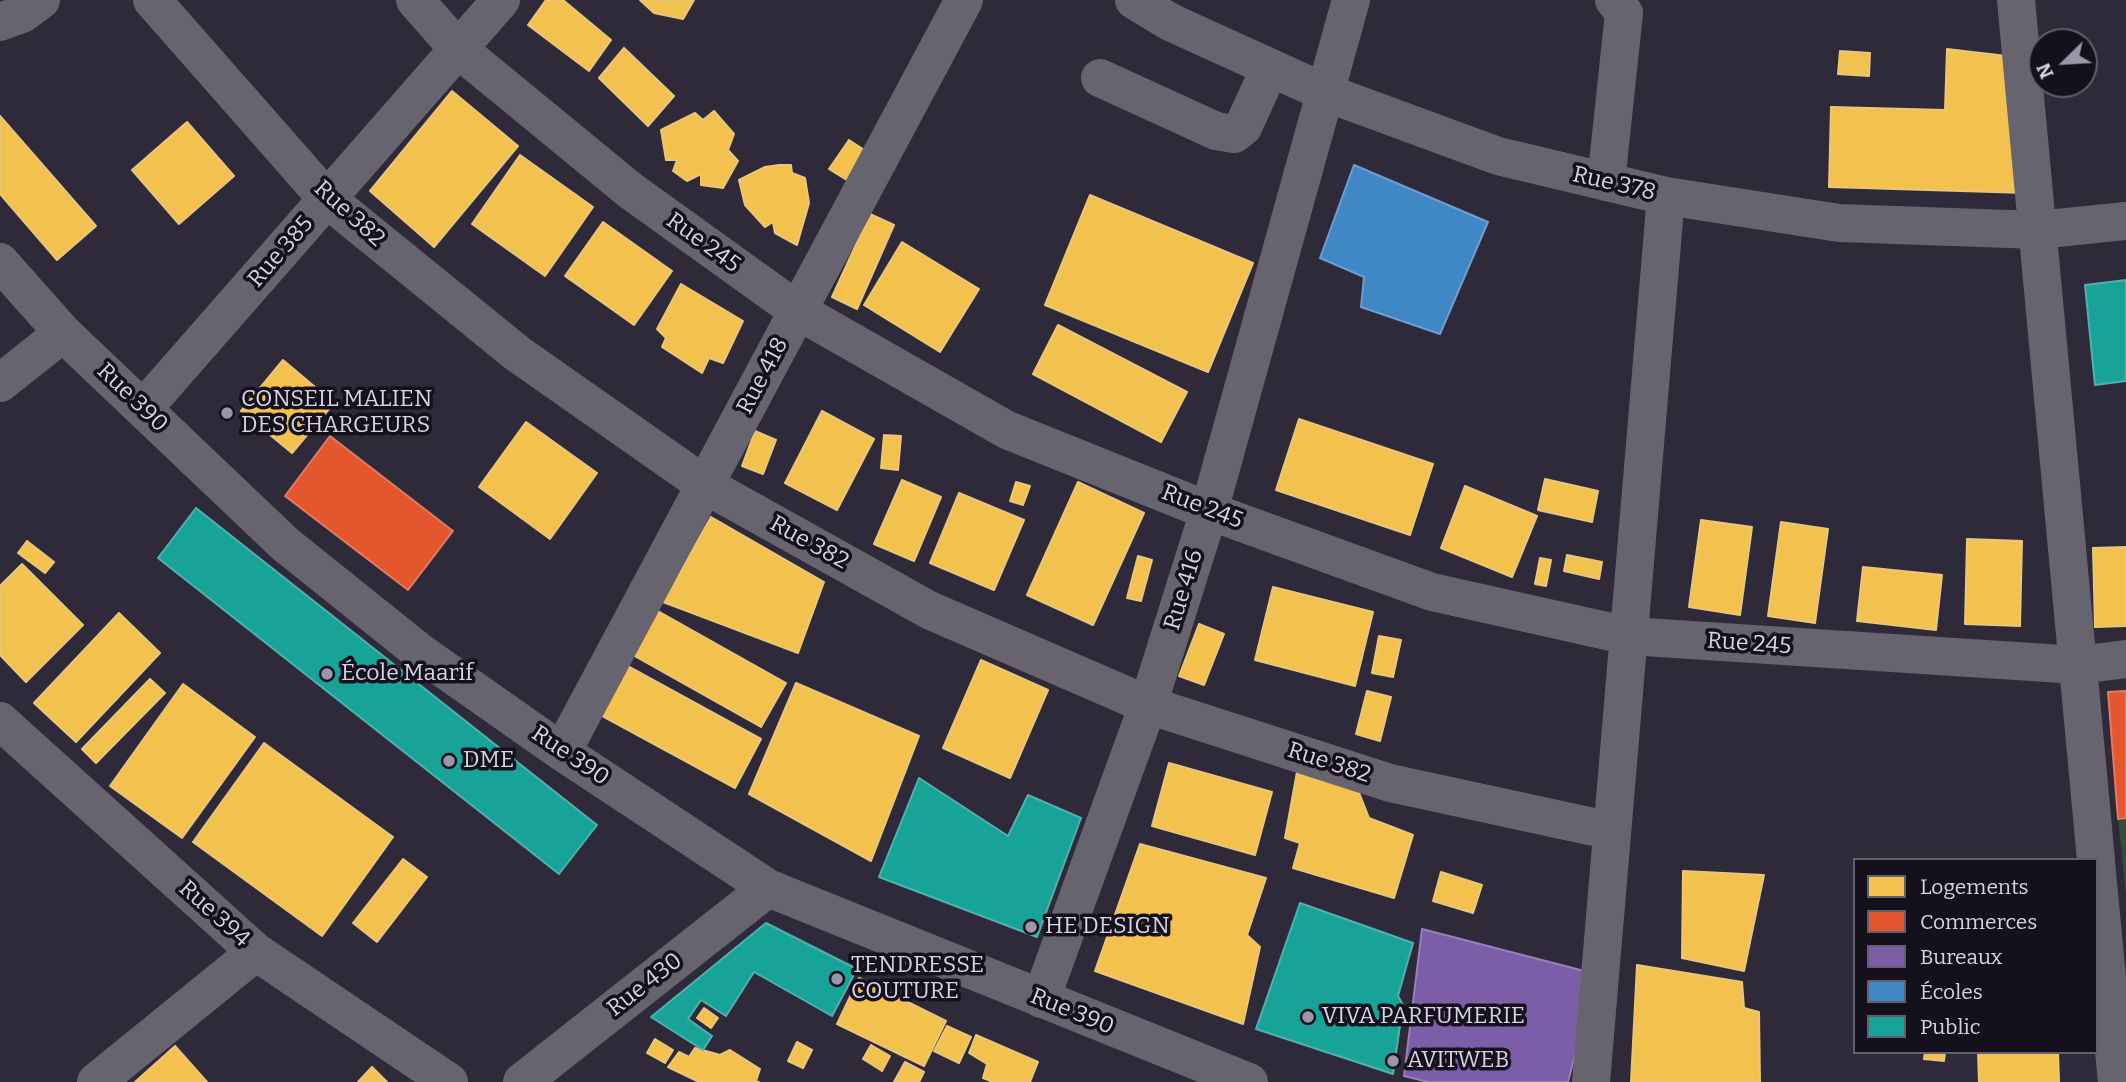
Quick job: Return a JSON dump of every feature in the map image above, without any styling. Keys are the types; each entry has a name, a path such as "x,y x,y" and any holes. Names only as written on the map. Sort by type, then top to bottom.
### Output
{"street":[{"path":"0,22 22,14 41,0"},
{"name":"Rue 382","path":"152,0 327,199 518,354 705,485 929,610 1148,705 1390,783 1612,831"},
{"name":"Rue 245","path":"415,0 458,49 631,191 798,311 1007,430 1209,511 1432,592 1629,636 2078,665 2126,659"},
{"name":"Rue 385","path":"144,409 501,0"},
{"name":"Rue 418","path":"562,752 964,0"},
{"name":"Rue 378","path":"1134,0 1170,22 1324,92 1497,156 1666,196 1839,223 2038,230 2126,221"},
{"name":"Rue 416","path":"1041,999 1148,705 1209,511 1351,0"},
{"path":"1606,182 1624,13 1614,0"},
{"path":"2017,0 2096,858"},
{"path":"1100,78 1216,131 1234,134 1243,127 1270,68"},
{"path":"1591,1082 1666,196"},
{"name":"Rue 390","path":"0,262 63,333 285,544 421,653 562,752 768,888 1249,1082"},
{"path":"0,383 63,333"},
{"name":"Rue 394","path":"0,721 256,952 449,1082"},
{"path":"2098,882 2117,1082"},
{"name":"Rue 430","path":"522,1082 768,888"},
{"path":"96,1082 256,952"}],"green space":[{"path":"2126,818 2126,895 2118,819"}],"building: Logements":[{"path":"546,0 563,0 611,40 589,71 528,25"},
{"path":"640,0 694,0 683,19 654,13"},
{"path":"624,48 674,96 648,126 599,78"},
{"path":"1947,49 2015,57 2026,193 1829,187 1831,107 1945,110"},
{"path":"1840,51 1870,53 1869,76 1838,74"},
{"path":"452,91 518,146 434,247 370,191"},
{"path":"714,111 734,134 728,150 738,161 723,188 701,185 701,174 687,181 673,171 677,160 666,160 661,130 695,113 703,120"},
{"path":"0,116 96,226 57,260 0,194"},
{"path":"187,122 234,176 179,224 132,170"},
{"path":"849,140 869,153 850,182 829,169"},
{"path":"520,155 593,207 545,276 472,224"},
{"path":"791,165 792,173 805,178 809,203 797,245 775,233 773,222 765,227 745,205 739,180 765,167"},
{"path":"1090,195 1253,263 1208,372 1045,305"},
{"path":"870,214 894,225 857,309 832,297"},
{"path":"603,222 672,271 634,325 565,276"},
{"path":"902,242 979,289 940,352 864,305"},
{"path":"681,284 743,321 723,363 709,358 702,373 662,347 666,338 657,329"},
{"path":"1058,325 1187,392 1161,442 1033,374"},
{"path":"283,360 334,403 292,453 241,411"},
{"path":"822,411 874,439 837,510 785,483"},
{"path":"1299,419 1433,464 1410,535 1276,490"},
{"path":"526,422 597,473 550,539 479,487"},
{"path":"755,431 776,440 763,474 742,466"},
{"path":"884,435 901,436 898,470 881,468"},
{"path":"1545,479 1598,491 1592,522 1538,510"},
{"path":"902,480 941,497 914,561 874,544"},
{"path":"1016,482 1030,486 1023,505 1010,501"},
{"path":"1078,482 1144,513 1093,625 1027,595"},
{"path":"1465,486 1537,516 1512,577 1441,548"},
{"path":"959,493 1024,520 994,590 930,563"},
{"path":"711,517 824,582 798,653 663,602"},
{"path":"1701,520 1752,527 1740,615 1689,607"},
{"path":"1781,522 1828,529 1815,623 1768,616"},
{"path":"1967,539 2022,541 2020,626 1965,624"},
{"path":"27,541 54,562 45,573 18,553"},
{"path":"2126,547 2126,626 2095,627 2093,548"},
{"path":"1567,555 1602,562 1599,579 1564,571"},
{"path":"1138,556 1152,560 1141,601 1127,598"},
{"path":"1540,558 1551,560 1546,586 1535,584"},
{"path":"22,564 83,625 26,682 0,655 0,586"},
{"path":"1863,567 1942,575 1936,630 1857,621"},
{"path":"1273,587 1373,612 1355,686 1255,660"},
{"path":"656,610 786,683 761,727 631,654"},
{"path":"119,613 160,653 76,742 34,703"},
{"path":"1199,624 1224,634 1204,685 1179,676"},
{"path":"1379,636 1401,640 1393,677 1372,673"},
{"path":"981,660 1048,690 1010,778 943,748"},
{"path":"622,663 761,739 735,788 595,712"},
{"path":"150,679 165,693 96,763 82,749"},
{"path":"796,683 919,736 871,861 749,794"},
{"path":"183,684 255,737 182,838 110,786"},
{"path":"1367,691 1391,697 1380,741 1356,734"},
{"path":"264,743 393,837 322,936 193,842"},
{"path":"1169,763 1272,792 1255,855 1152,826"},
{"path":"1297,772 1358,790 1369,818 1413,835 1394,898 1293,868 1300,843 1285,838"},
{"path":"1140,844 1266,878 1247,935 1260,947 1243,1024 1095,971"},
{"path":"403,859 427,877 377,942 353,923"},
{"path":"1683,871 1764,875 1744,971 1682,958"},
{"path":"1441,872 1482,885 1473,913 1433,901"},
{"path":"1637,965 1742,982 1744,1008 1759,1012 1760,1082 1631,1082"},
{"path":"859,978 946,1021 924,1066 837,1024"},
{"path":"704,1008 718,1018 711,1028 697,1018"},
{"path":"947,1026 971,1037 959,1063 934,1051"},
{"path":"976,1035 1038,1062 1030,1082 993,1082 983,1078 987,1064 969,1053"},
{"path":"655,1039 673,1050 665,1063 647,1053"},
{"path":"797,1042 812,1050 803,1068 788,1061"},
{"path":"871,1045 890,1056 882,1071 863,1059"},
{"path":"175,1046 207,1082 135,1082"},
{"path":"695,1048 720,1055 730,1050 760,1069 756,1081 759,1082 699,1082 668,1067 679,1052 689,1057"},
{"path":"1925,1054 1945,1054 1944,1061 1924,1059"},
{"path":"1978,1054 2058,1054 2059,1082 1979,1082"},
{"path":"905,1062 924,1072 919,1082 894,1082"},
{"path":"372,1067 387,1082 358,1082"}],"building: Commerces":[{"path":"330,436 453,531 408,590 285,496"},
{"path":"2126,691 2126,818 2118,819 2108,692"}],"building: Bureaux":[{"path":"1422,929 1596,974 1568,1082 1428,1082 1404,1076"}],"building: Écoles":[{"path":"1354,165 1488,222 1440,334 1361,307 1364,277 1320,258"}],"building: Public":[{"path":"2126,280 2126,381 2095,385 2085,285"},
{"path":"196,508 597,825 559,874 158,558"},
{"path":"919,778 1008,836 1028,795 1081,818 1037,937 879,877"},
{"path":"1300,903 1413,943 1398,996 1403,1005 1393,1074 1256,1029"},
{"path":"766,923 857,969 832,1016 754,972 726,1016 701,1000 688,1019 712,1036 703,1050 651,1017"}],"place":[{"name":"CONSEIL MALIEN DES CHARGEURS","path":"227,413"},
{"name":"École Maarif","path":"327,674"},
{"name":"DME","path":"449,761"},
{"name":"HE DESIGN","path":"1031,927"},
{"name":"TENDRESSE COUTURE","path":"837,979"},
{"name":"VIVA PARFUMERIE","path":"1308,1017"},
{"name":"AVITWEB","path":"1393,1061"}]}
